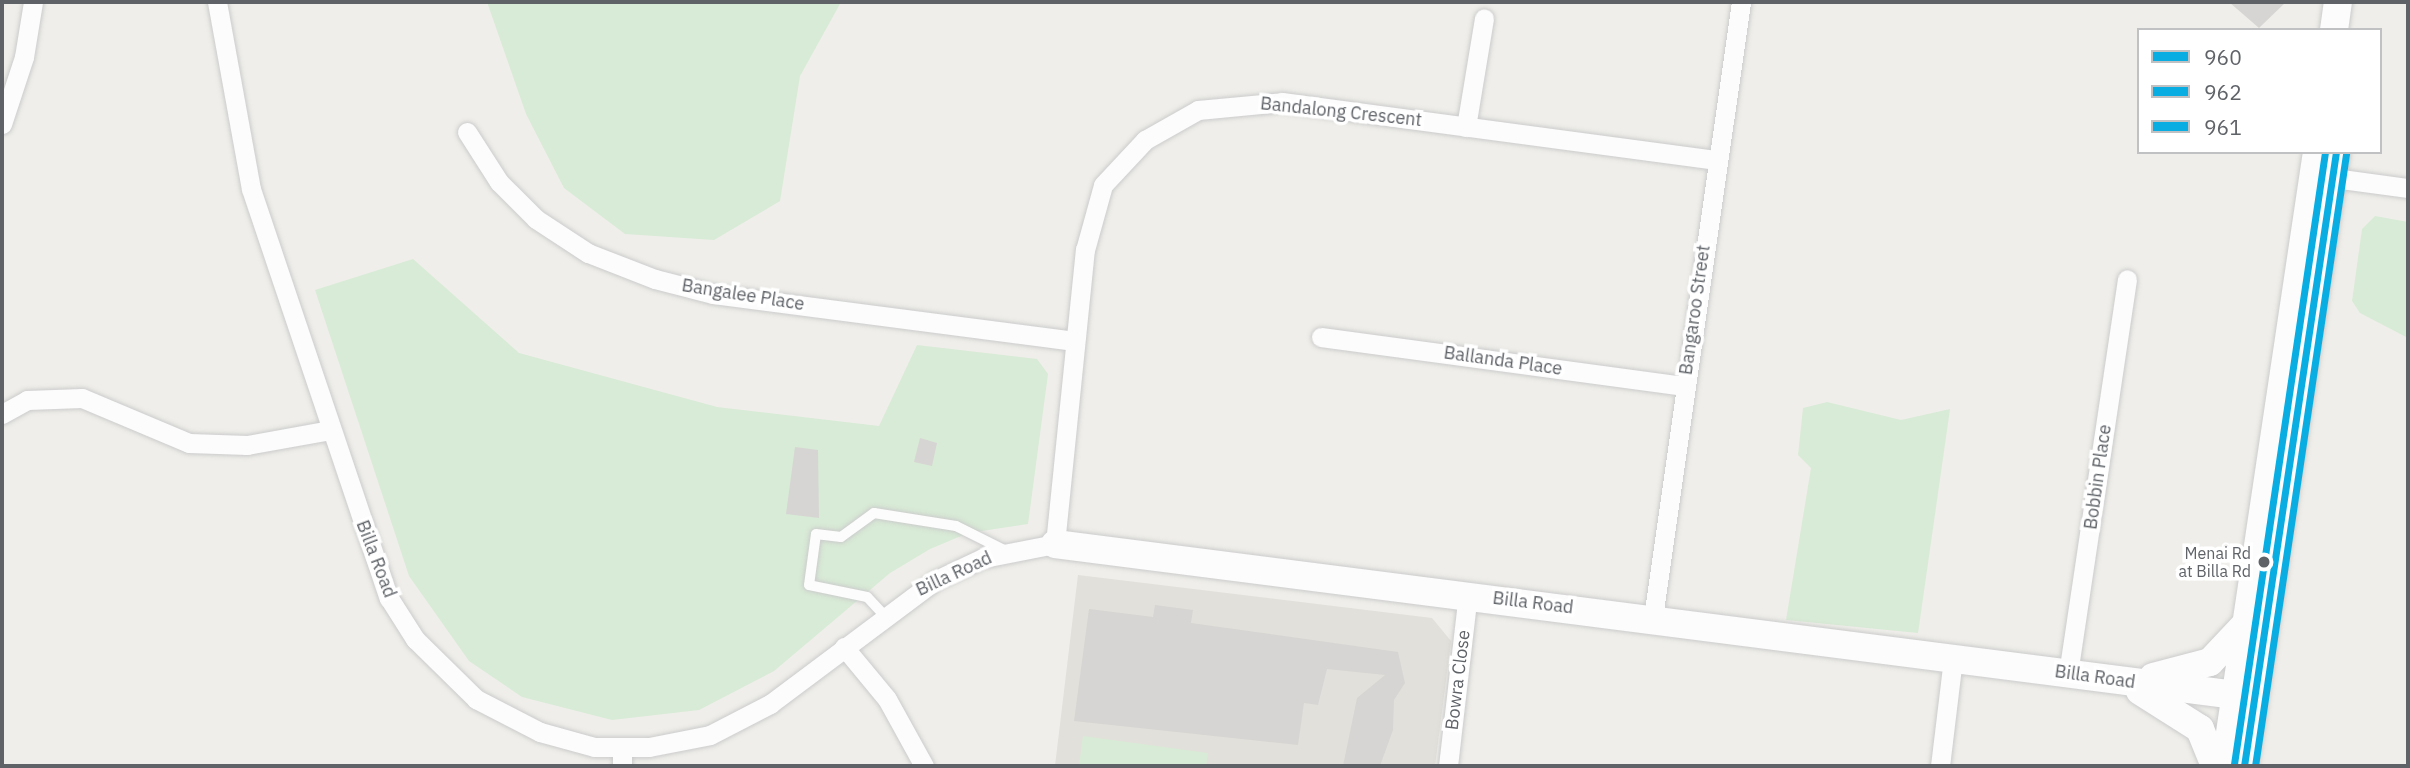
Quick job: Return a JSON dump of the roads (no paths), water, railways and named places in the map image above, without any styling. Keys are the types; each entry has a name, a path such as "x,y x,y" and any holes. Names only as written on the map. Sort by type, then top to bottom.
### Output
{"street":[{"path":"2,124 24,57 33,2"},
{"name":"Billa Road","path":"217,2 251,189 330,430 389,598 415,639 476,699 540,733 622,757 710,735 770,704 883,614 936,580 1006,551 1055,544 1468,594 2235,695"},
{"name":"Bangaroo Street","path":"1653,618 1715,160 1741,2"},
{"path":"2334,28 2337,2"},
{"path":"2347,28 2349,2"},
{"path":"1466,127 1484,18"},
{"name":"Bandalong Crescent","path":"1055,544 1085,250 1103,186 1145,140 1198,110 1282,102 1715,160"},
{"name":"Bangalee Place","path":"467,132 499,182 536,219 588,253 655,279 713,294 1074,341"},
{"path":"2325,165 2408,188"},
{"path":"2244,766 2270,609 2325,165"},
{"path":"2225,766 2244,626 2325,165"},
{"name":"Bobbin Place","path":"2068,674 2127,279"},
{"name":"Ballanda Place","path":"1321,337 1685,386"},
{"path":"2,414 27,400 82,398 189,443 247,445 330,430"},
{"name":"Bowra Close","path":"1448,766 1468,594"},
{"path":"2235,695 2253,671 2270,609"},
{"path":"2097,678 2144,678 2195,667 2227,650 2244,626"},
{"path":"844,647 887,698 924,766"},
{"path":"1940,766 1953,658"},
{"path":"2097,678 2142,691 2188,717 2210,743 2215,766"},
{"path":"2235,695 2246,720 2244,766"}],"lane":[{"path":"883,614 867,597 809,585 816,534 841,537 874,513 956,526 1006,551"}],"place":[{"name":"Menai Rd at Billa Rd","path":"2264,562"}]}
